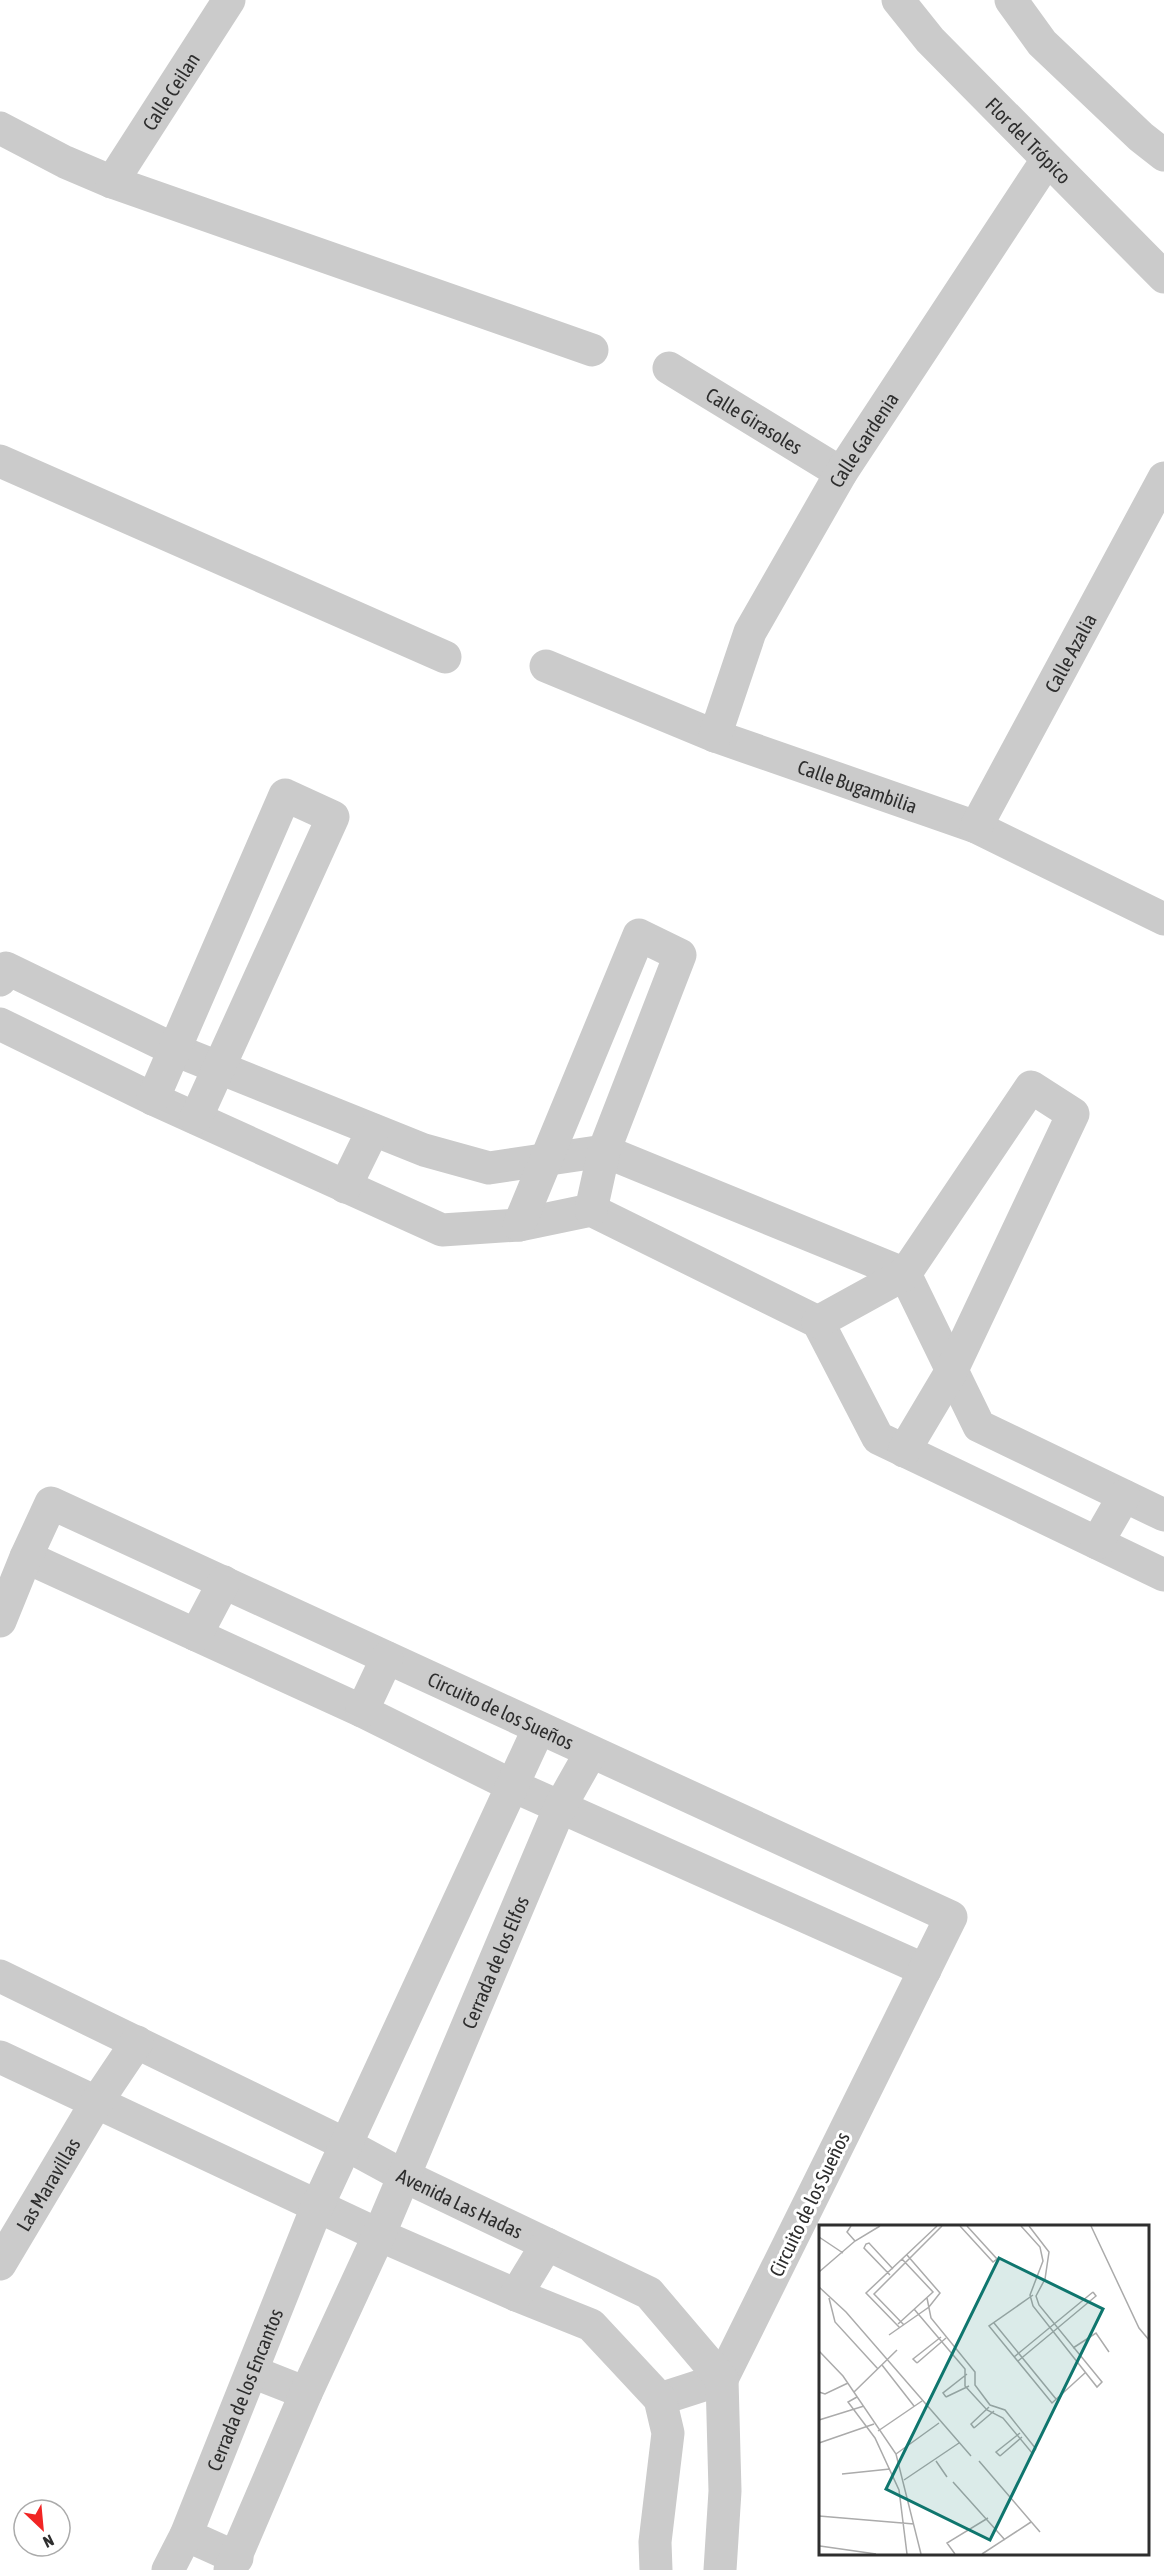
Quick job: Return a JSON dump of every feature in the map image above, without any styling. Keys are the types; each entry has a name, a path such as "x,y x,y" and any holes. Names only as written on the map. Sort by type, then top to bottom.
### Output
{"street":[{"name":"Calle Ceilan","path":"112,182 229,0"},
{"name":"Flor del Trópico","path":"898,0 930,40 1164,277"},
{"path":"1011,0 1042,43 1141,137 1164,155"},
{"path":"0,128 64,162 112,182 592,350"},
{"name":"Calle Gardenia","path":"715,736 750,632 841,473 1047,160"},
{"name":"Calle Girasoles","path":"669,368 841,473"},
{"path":"0,461 445,657"},
{"name":"Calle Azalia","path":"976,827 1164,478"},
{"name":"Calle Bugambilia","path":"546,666 715,736 976,827 1164,919"},
{"path":"153,1099 285,795 333,817 196,1118"},
{"path":"246,885 293,904"},
{"path":"519,1225 639,935 680,955 604,1151 591,1210"},
{"path":"0,980 6,968 175,1050 424,1150 489,1168 604,1151 905,1274 979,1426 1164,1515"},
{"path":"0,1024 153,1099 442,1230 519,1225 591,1210 818,1322 878,1438 1164,1575"},
{"path":"818,1322 905,1274 1031,1087 1073,1114 951,1372 904,1451"},
{"path":"345,1186 373,1130"},
{"path":"1098,1543 1124,1496"},
{"name":"Circuito de los Sueños","path":"0,1622 51,1503 951,1917 722,2379"},
{"path":"26,1557 362,1711 511,1785 925,1970"},
{"path":"196,1635 224,1582"},
{"path":"362,1711 387,1658"},
{"path":"345,2144 539,1728"},
{"name":"Cerrada de los Elfos","path":"379,2235 402,2175 560,1807 591,1752"},
{"name":"Avenida Las Hadas","path":"0,1976 345,2144 402,2175 649,2293 722,2379"},
{"name":"Las Maravillas","path":"0,2264 96,2103 137,2042"},
{"path":"0,2057 379,2235 591,2325 660,2400 668,2433 655,2542 656,2570"},
{"name":"Cerrada de los Encantos","path":"168,2570 186,2535 253,2372 317,2206 345,2144"},
{"path":"186,2535 233,2564 306,2393 379,2235"},
{"path":"516,2295 547,2244"},
{"path":"253,2372 306,2393"},
{"path":"660,2400 722,2379 725,2491 720,2570"}]}
